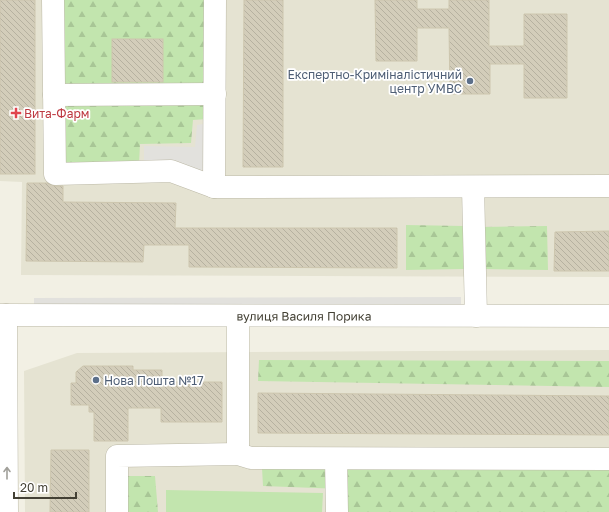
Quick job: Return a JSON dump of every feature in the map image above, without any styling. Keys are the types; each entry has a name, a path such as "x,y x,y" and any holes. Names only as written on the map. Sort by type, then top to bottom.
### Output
{"street":[{"path":"53,0 55,174 171,171 214,187 609,186"},
{"path":"214,187 215,0"},
{"path":"54,94 215,94"},
{"path":"473,187 476,316"},
{"path":"3,315 7,512"},
{"name":"вулиця Василя Порика","path":"3,315 609,316"},
{"path":"238,316 238,454"},
{"path":"117,512 117,456 238,454 251,458 609,459"},
{"path":"336,458 337,512"}],"shaded area":[{"path":"0,0 609,0 609,277 21,275 22,182 0,181"},
{"path":"209,123 208,179 144,166 144,146 195,147 197,125"},
{"path":"461,297 461,306 34,307 34,298"},
{"path":"609,350 609,512 25,512 24,371 77,353"}],"green space":[{"path":"58,0 209,0 208,119 193,120 191,143 140,144 139,165 58,168"},
{"path":"406,225 464,226 465,269 406,270"},
{"path":"547,226 548,270 483,269 483,227"},
{"path":"259,360 609,361 609,387 258,381"},
{"path":"262,468 609,468 609,512 342,512 342,489 263,486"},
{"path":"124,476 155,476 158,512 124,512"},
{"path":"166,490 323,493 322,512 166,512"}],"building":[{"path":"0,0 35,0 35,174 0,174"},
{"path":"244,0 283,0 283,167 243,167"},
{"path":"375,0 417,0 417,9 449,9 449,0 489,0 489,46 524,46 524,14 567,14 567,98 524,98 524,64 490,64 490,94 450,94 449,28 417,28 417,61 376,61"},
{"path":"112,39 163,39 163,82 112,82"},
{"path":"27,183 47,183 55,186 63,186 63,202 176,203 175,228 397,228 397,268 189,267 189,245 144,245 143,262 26,261"},
{"path":"609,231 609,271 554,271 555,232"},
{"path":"83,366 133,366 133,370 162,370 162,382 222,382 222,422 161,422 161,408 128,408 128,441 94,441 94,412 89,412 89,405 71,405 71,383 76,383 76,372"},
{"path":"258,393 609,396 609,435 258,433"},
{"path":"51,450 89,450 89,512 50,512"}],"place":[{"name":"Експертно-Криміналістичний центр УМВС","path":"470,81"},
{"name":"Вита-Фарм","path":"16,113"},
{"name":"Нова Пошта №17","path":"96,380"}]}
